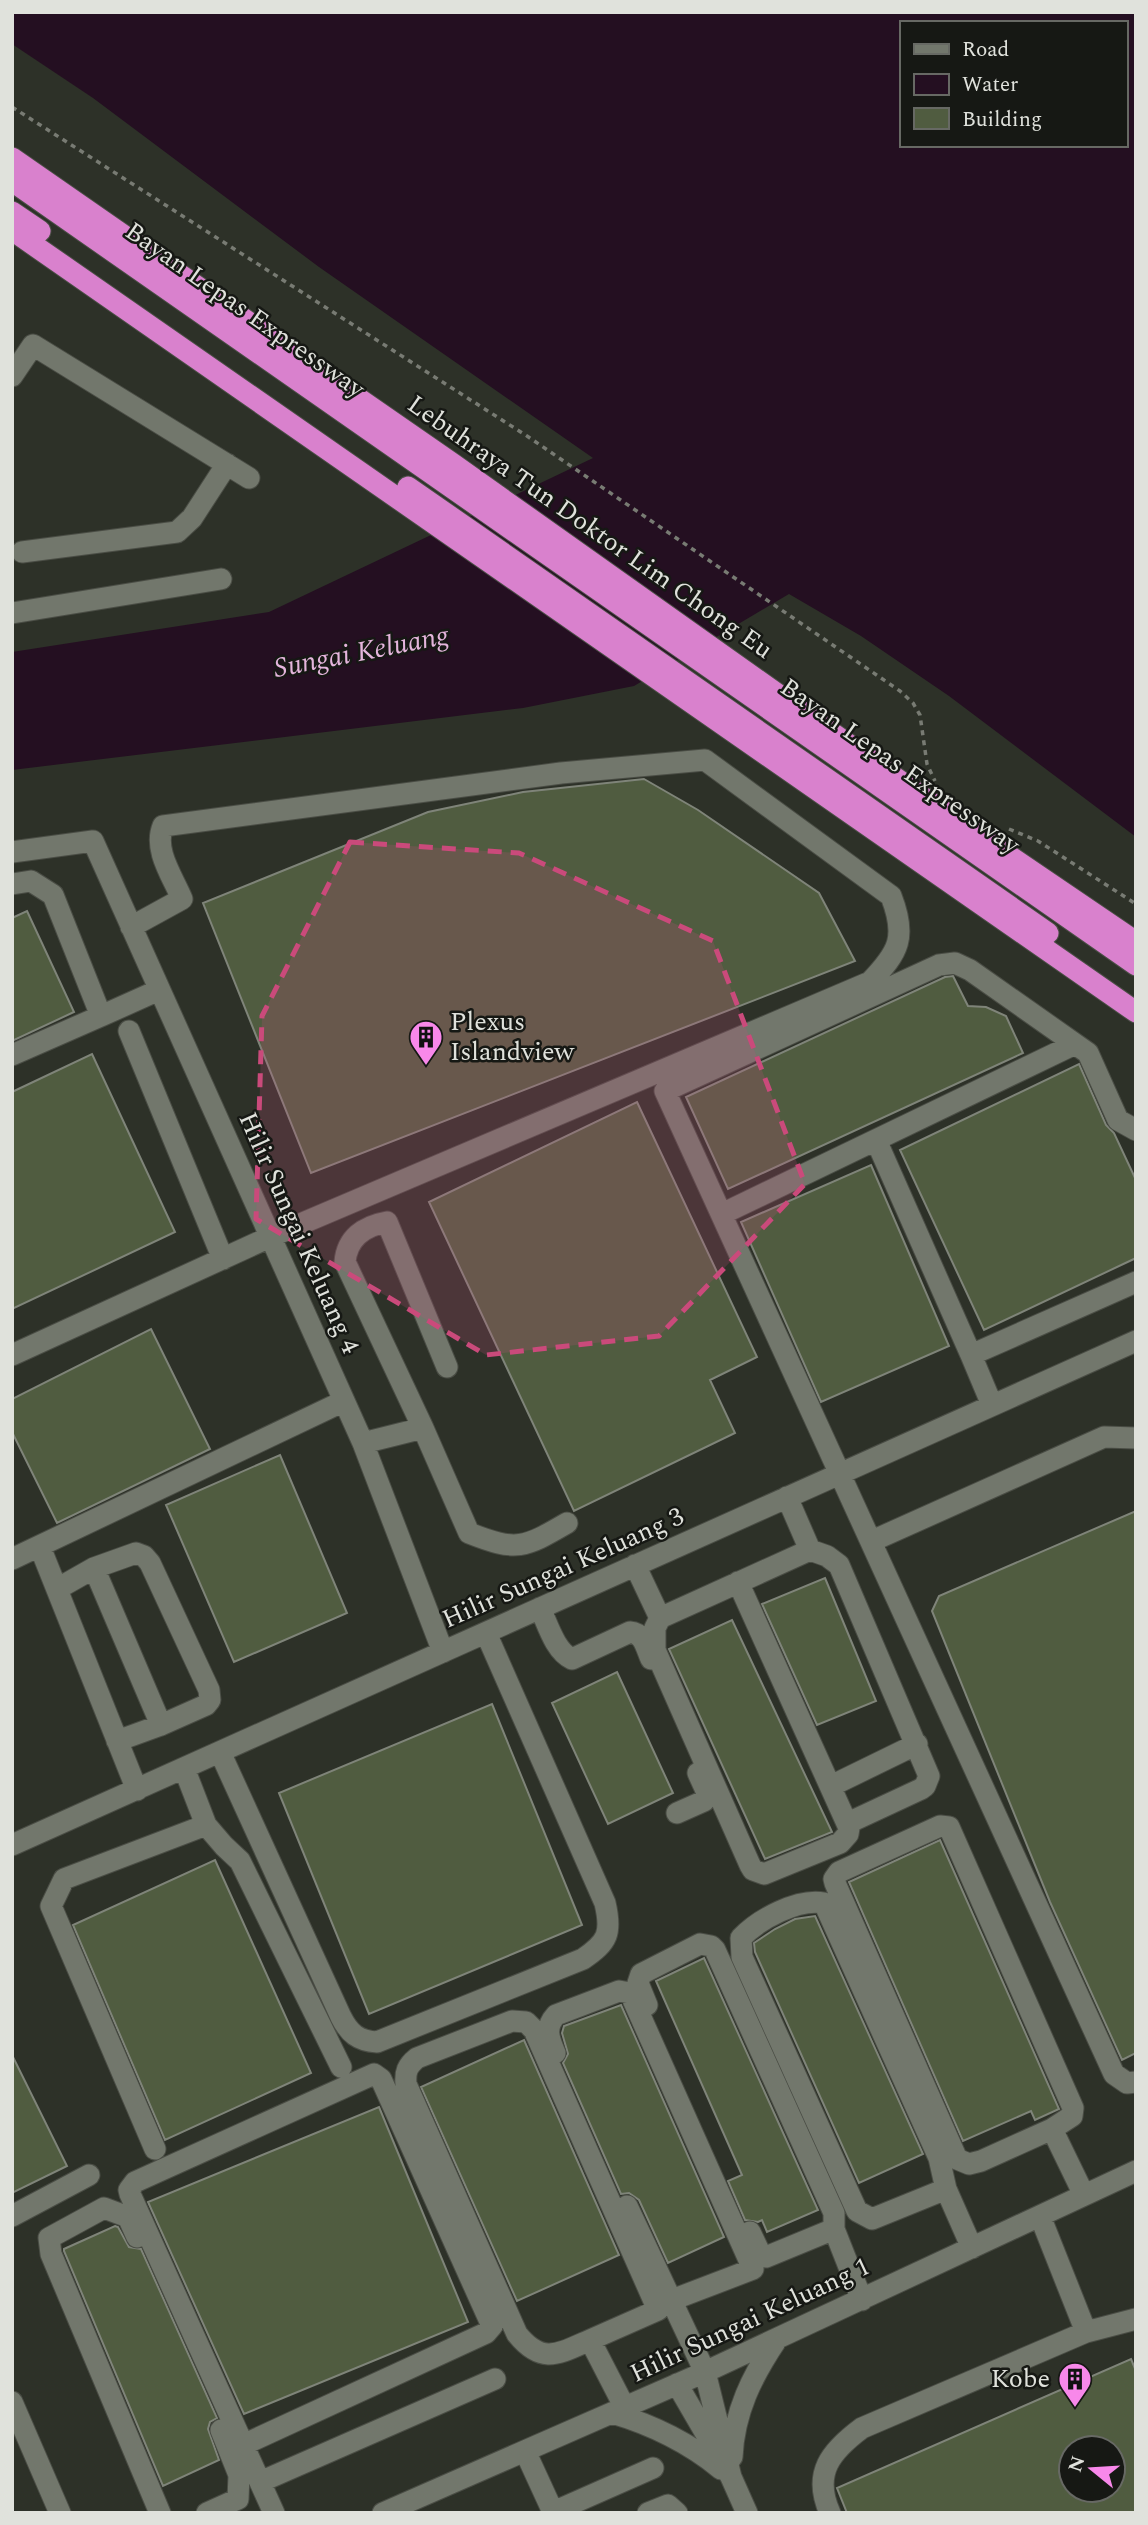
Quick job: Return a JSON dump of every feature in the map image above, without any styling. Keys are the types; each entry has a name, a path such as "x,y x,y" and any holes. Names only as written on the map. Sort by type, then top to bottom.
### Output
{"highway":[{"name":"Lebuhraya Tun Doktor Lim Chong Eu","path":"12,158 453,464 844,741 1136,942"},
{"name":"Bayan Lepas Expressway","path":"12,181 1136,965"},
{"name":"Bayan Lepas Expressway","path":"12,212 1136,995"},
{"path":"12,230 811,789 1136,1012"}],"street":[{"path":"12,376 33,345 249,478"},
{"path":"22,552 177,532 192,519 227,464"},
{"path":"12,612 221,579"},
{"path":"12,1355 270,1237 870,982 890,961 899,937 900,919 891,897 705,760 561,773 163,826 159,837 160,849 182,899 131,927"},
{"name":"Hilir Sungai Keluang 4","path":"12,852 93,841 363,1443 443,1652"},
{"path":"12,884 31,881 52,895 101,1016"},
{"path":"1136,1130 1118,1120 1088,1053 970,970 955,963 939,965 665,1091 1114,2074 1127,2083 1136,2082"},
{"path":"12,1055 159,990"},
{"path":"129,1031 223,1259"},
{"path":"722,1214 1076,1044"},
{"path":"876,1140 992,1405"},
{"path":"447,1367 387,1222 355,1237 346,1247 345,1262 469,1533 498,1545 530,1544 567,1523"},
{"path":"971,1355 1136,1282"},
{"name":"Hilir Sungai Keluang 3","path":"12,1845 1136,1341"},
{"path":"12,1559 344,1401"},
{"path":"363,1443 423,1428"},
{"path":"872,1541 1104,1437 1136,1438"},
{"path":"787,1497 810,1550"},
{"path":"40,1546 136,1790"},
{"path":"738,1582 848,1823 848,1834 840,1843 769,1873 753,1870 655,1650 655,1628 660,1618 738,1582 810,1550 827,1556 839,1565 929,1776 925,1786 848,1823"},
{"path":"57,1590 94,1568 136,1553 144,1556 150,1563 209,1690 210,1700 206,1705 117,1741"},
{"path":"635,1565 660,1618"},
{"path":"94,1568 160,1725"},
{"path":"540,1608 560,1649 572,1659 629,1632 636,1632 641,1637 708,1795 704,1801 677,1812"},
{"path":"220,1752 341,2017 348,2031 358,2038 377,2042 583,1959 606,1940 608,1930 605,1903 486,1633"},
{"path":"831,1786 917,1744"},
{"path":"184,1768 206,1825 240,1861 341,2067"},
{"path":"155,2149 51,1906 64,1880 206,1825"},
{"path":"940,1826 949,1827 1073,2108 1072,2116 1052,2129 981,2161 969,2164 957,2159 835,1883 834,1879 839,1872 940,1826"},
{"path":"946,2189 872,2220 857,2211 742,1957 741,1938 755,1924 809,1900 824,1903 939,2158 946,2189 972,2248"},
{"path":"834,2229 770,2256 766,2257 759,2251 639,1988 638,1978 641,1974 700,1944 711,1946 715,1950 834,2213 834,2229 862,2300"},
{"path":"672,2301 753,2269 630,1993 619,1991 556,2015 550,2022 549,2039 705,2372 731,2477"},
{"path":"512,2021 526,2022 534,2030 658,2310 590,2340 562,2352 545,2354 528,2348 517,2334 406,2084 405,2074 409,2065 417,2058 512,2021"},
{"path":"243,2445 486,2333 492,2326 381,2079 374,2074 135,2182 129,2190 243,2445 274,2513"},
{"path":"1052,2129 1084,2195"},
{"name":"Hilir Sungai Keluang 1","path":"383,2513 677,2385 1136,2171"},
{"path":"12,2216 89,2175"},
{"path":"160,2513 51,2254 49,2238 104,2208 128,2217 239,2475 238,2499 207,2513"},
{"path":"1040,2216 1086,2332"},
{"path":"830,2513 825,2501 825,2467 841,2444 862,2428 1086,2332 1136,2319"},
{"path":"731,2477 733,2440 741,2404 757,2370 778,2339"},
{"path":"590,2340 619,2411 676,2437 705,2455 731,2477"},
{"path":"260,2482 495,2379"},
{"path":"677,2385 731,2477 747,2513"},
{"path":"12,2402 60,2513"},
{"path":"525,2451 552,2512 653,2468"},
{"path":"648,2513 668,2505 677,2513"}],"path":[{"path":"12,107 527,436 900,691 913,703 920,715 927,764 935,781"},
{"path":"1009,830 1038,841 1136,904"}],"highlighted area":[{"path":"350,842 519,853 713,941 805,1184 659,1336 486,1355 256,1219 262,1016"}],"water":[{"name":"Sungai Keluang","path":"12,12 1136,12 1136,837 949,696 861,636 789,594 634,686 523,708 12,770 12,652 269,612 593,458 319,267 93,98 12,44"}],"building":[{"name":"Plexus Islandview","path":"644,779 698,810 819,893 855,961 311,1173 203,903 428,812 523,792"},
{"path":"27,911 74,1012 12,1041 12,918"},
{"path":"953,976 968,1006 986,1007 1006,1016 1023,1053 728,1189 686,1097 945,977"},
{"path":"92,1054 175,1232 12,1309 12,1092"},
{"path":"1079,1064 1106,1125 1114,1133 1136,1180 1136,1258 984,1330 900,1150"},
{"path":"637,1102 757,1357 710,1380 735,1433 574,1511 429,1202"},
{"path":"871,1165 949,1346 821,1402 741,1222"},
{"path":"151,1329 210,1449 57,1523 12,1432 12,1399"},
{"path":"280,1455 347,1613 234,1662 166,1505"},
{"path":"1136,1511 1136,2053 1122,2060 1050,1902 932,1611 939,1596"},
{"path":"825,1578 876,1701 817,1725 762,1604"},
{"path":"732,1620 832,1832 765,1859 669,1649"},
{"path":"617,1672 673,1793 608,1824 552,1703"},
{"path":"492,1704 582,1925 369,2014 279,1793"},
{"path":"940,1840 1059,2109 1035,2120 1031,2111 963,2141 849,1882"},
{"path":"215,1860 311,2073 165,2140 73,1925"},
{"path":"815,1916 923,2154 859,2183 755,1952 754,1943 775,1929 795,1919"},
{"path":"704,1958 818,2210 767,2232 762,2220 745,2220 728,2181 742,2175 656,1981"},
{"path":"621,2005 724,2237 668,2263 639,2200 629,2193 621,2194 563,2063 568,2054 562,2033 564,2026"},
{"path":"524,2040 619,2255 517,2301 421,2087"},
{"path":"12,2055 67,2166 12,2193"},
{"path":"379,2107 468,2322 244,2414 148,2202"},
{"path":"115,2226 129,2247 141,2249 217,2418 210,2422 208,2429 219,2460 163,2486 64,2251"},
{"name":"Kobe","path":"1131,2359 1136,2371 1136,2513 847,2513 837,2488"}],"place":[{"name":"Plexus Islandview","path":"426,1067"},
{"name":"Kobe","path":"1075,2409"}]}
